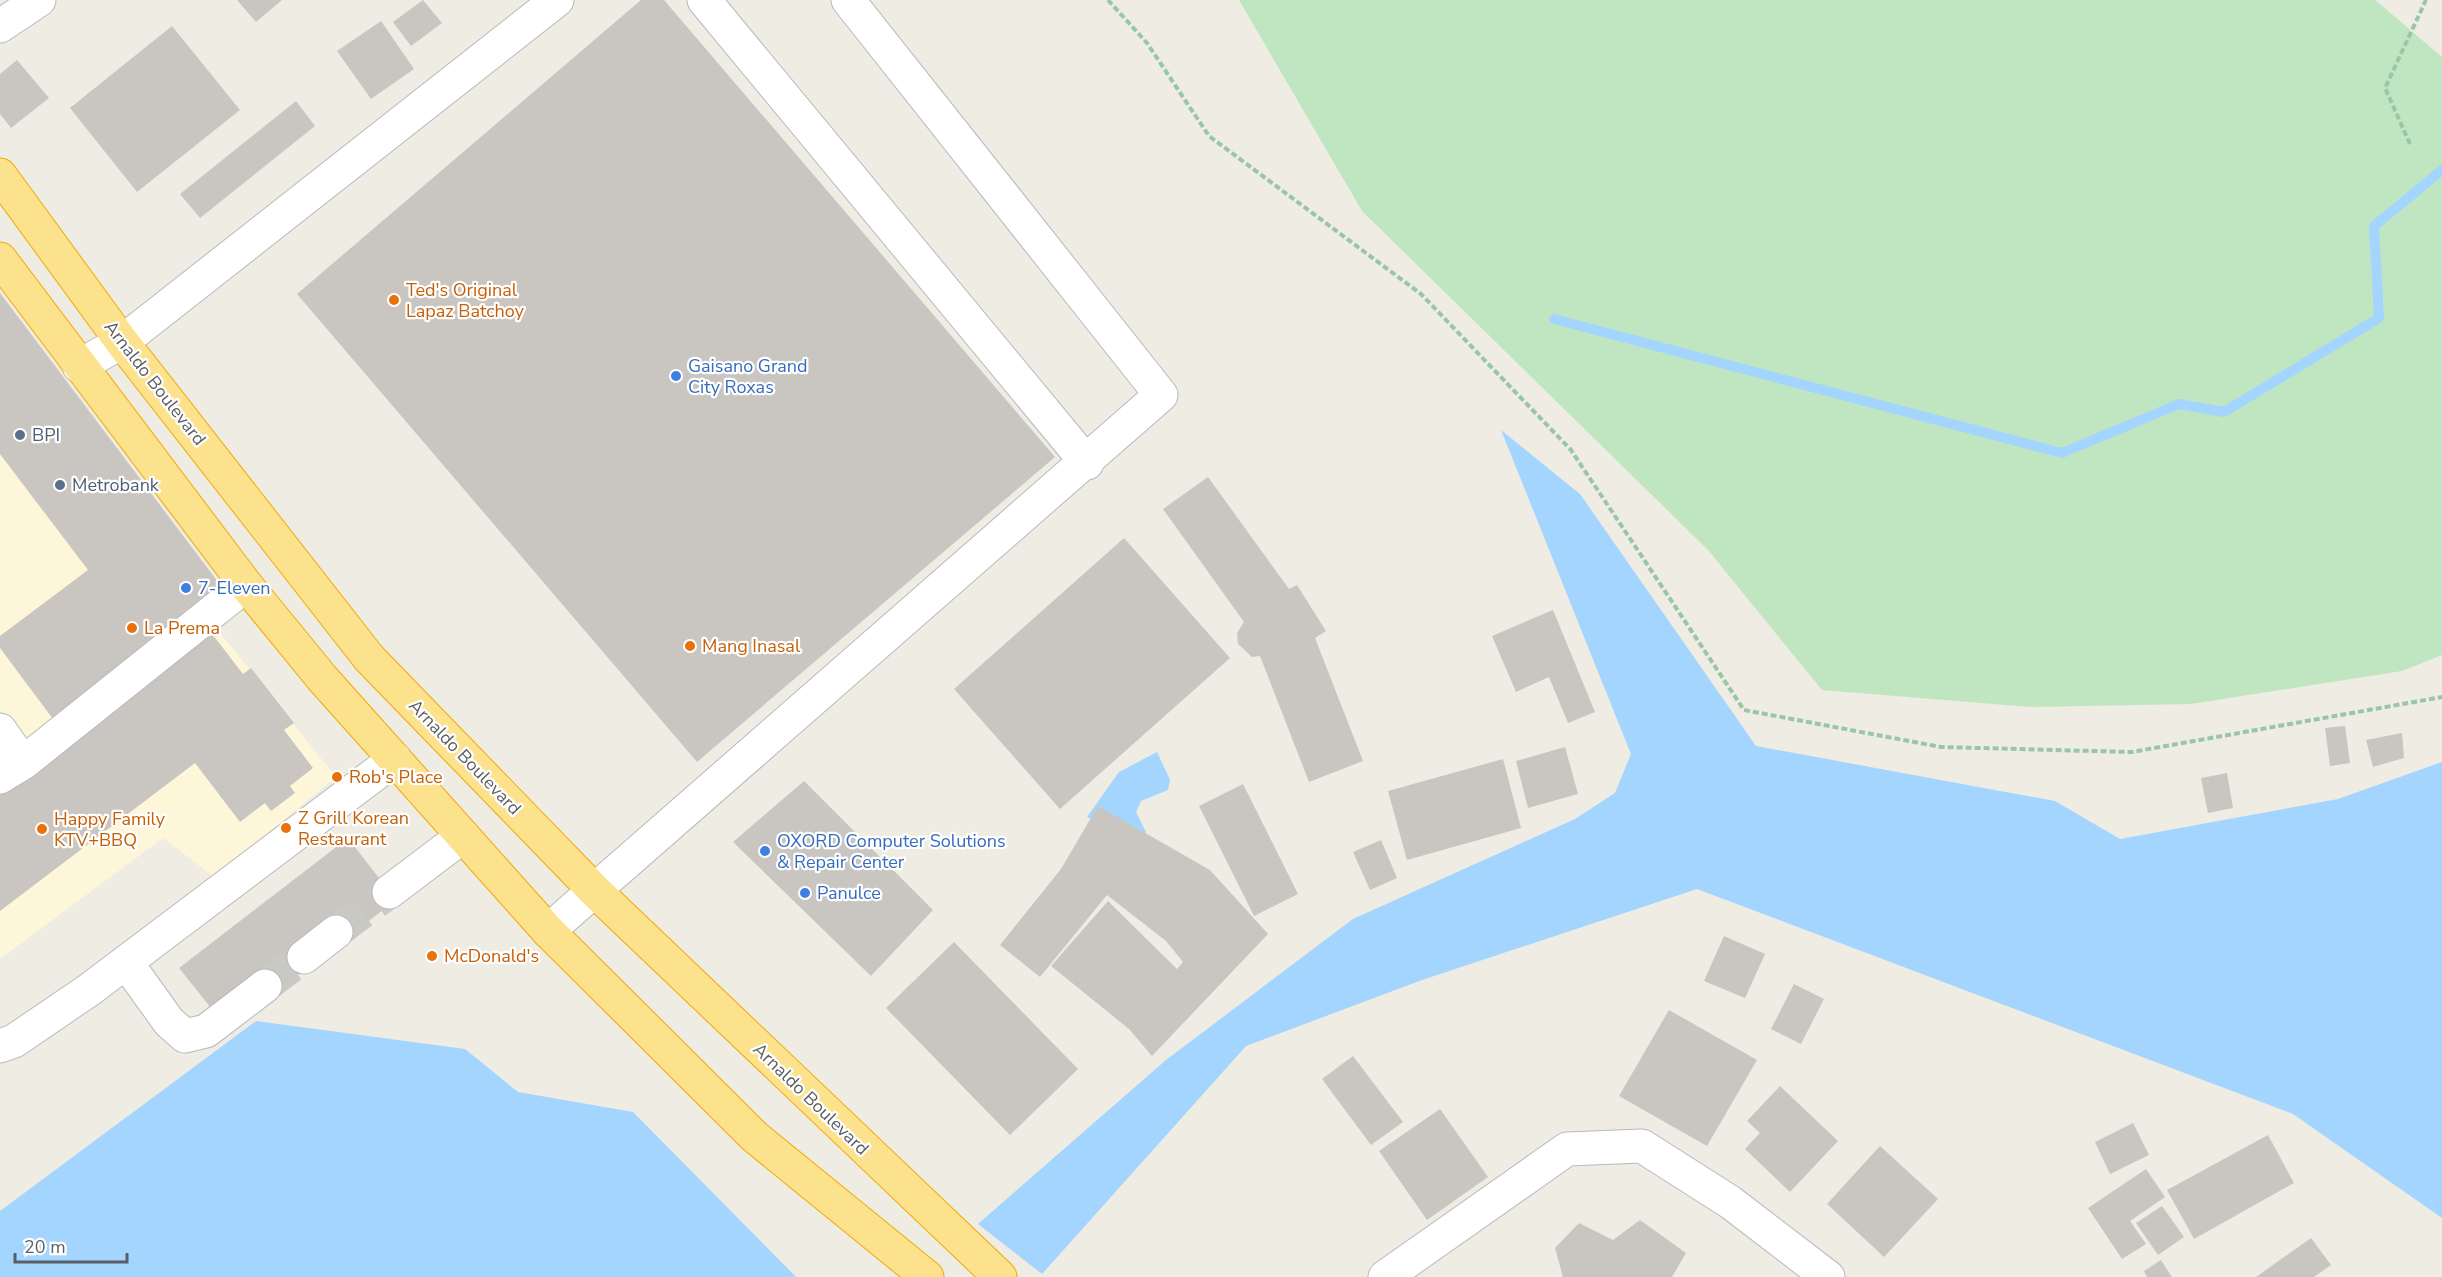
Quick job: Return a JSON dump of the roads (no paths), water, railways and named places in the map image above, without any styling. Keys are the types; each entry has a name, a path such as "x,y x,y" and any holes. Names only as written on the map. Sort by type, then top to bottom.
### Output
{"highway":[{"name":"Arnaldo Boulevard","path":"0,175 122,342 369,658 595,891 1000,1277"},
{"path":"0,259 246,585 322,678 548,931 755,1137 927,1277"}],"street":[{"path":"0,26 39,0"},
{"path":"79,366 122,342 557,0"},
{"path":"704,0 1087,463"},
{"path":"548,931 1087,463 1161,395 848,0"},
{"path":"0,730 12,770 246,585"},
{"path":"0,1046 14,1041 42,1023 126,962 395,759"},
{"path":"390,892 463,836"},
{"path":"304,957 336,932"},
{"path":"126,962 169,1022 185,1036 195,1036 206,1031 265,986"},
{"path":"1385,1277 1567,1149 1642,1146 1731,1202 1828,1277"}],"water":[{"path":"1501,430 1580,494 1756,746 2055,801 2120,839 2338,799 2442,762 2442,1218 2293,1114 1697,889 1422,980 1246,1046 1042,1274 978,1224 1166,1060 1353,919 1575,819 1615,793 1631,754"},
{"path":"1157,752 1170,780 1168,790 1141,801 1136,812 1146,832 1136,843 1087,817 1119,772"},
{"path":"256,1021 465,1049 518,1092 633,1112 796,1277 0,1277 0,1211"}],"waterway":[{"path":"1554,319 2062,453 2179,404 2224,412 2379,318 2374,226 2442,170"}],"tunnel":[{"path":"336,932 389,892"},
{"path":"265,986 304,957"}],"place":[{"name":"Ted's Original Lapaz Batchoy","path":"394,300"},
{"name":"Gaisano Grand City Roxas","path":"676,376"},
{"name":"BPI","path":"20,435"},
{"name":"Metrobank","path":"60,485"},
{"name":"7-Eleven","path":"186,588"},
{"name":"La Prema","path":"132,628"},
{"name":"Mang Inasal","path":"690,646"},
{"name":"Rob's Place","path":"337,777"},
{"name":"Z Grill Korean Restaurant","path":"286,828"},
{"name":"Happy Family KTV+BBQ","path":"42,829"},
{"name":"OXORD Computer Solutions & Repair Center","path":"765,851"},
{"name":"Panulce","path":"805,893"},
{"name":"McDonald's","path":"432,956"}]}
